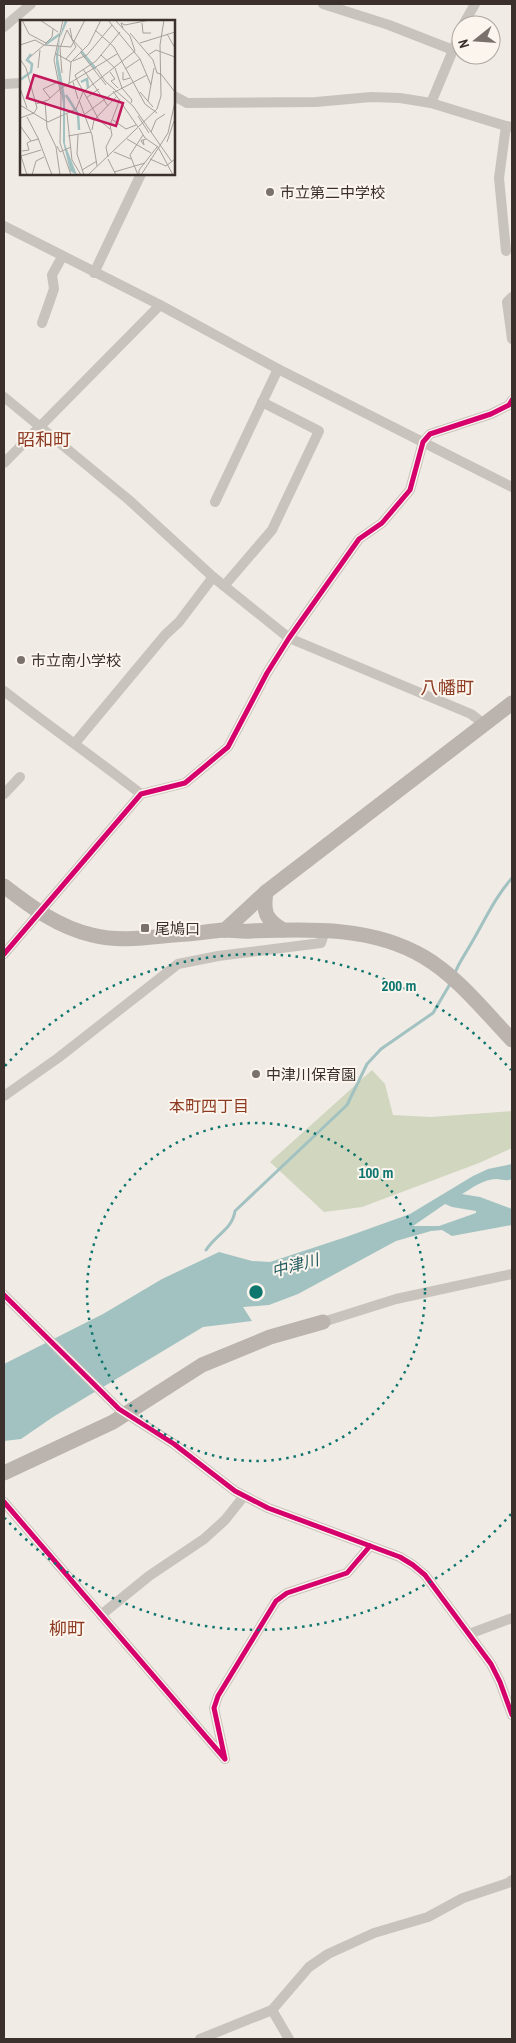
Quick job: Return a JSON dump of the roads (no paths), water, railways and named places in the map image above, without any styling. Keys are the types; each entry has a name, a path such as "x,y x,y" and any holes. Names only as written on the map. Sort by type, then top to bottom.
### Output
{"street":[{"path":"4,27 31,4"},
{"path":"323,4 388,25 451,49"},
{"path":"431,103 451,55"},
{"path":"4,84 20,83"},
{"path":"175,100 186,103 316,102 372,97 400,98 431,103 509,127 499,178 506,251"},
{"path":"94,273 141,175"},
{"path":"4,226 160,305 278,369 512,487"},
{"path":"42,323 54,289 52,275 62,257"},
{"path":"512,297 507,302 512,338"},
{"path":"4,463 160,305"},
{"path":"215,502 278,369"},
{"path":"4,397 129,500 213,577 289,638 472,714 484,724"},
{"path":"4,954 141,794 185,783 228,747 267,673 289,638 359,539 382,523 410,490 423,442 430,434 491,414 509,405 512,400"},
{"path":"224,586 272,530 319,432 262,402"},
{"path":"75,743 159,642 179,622 213,577"},
{"path":"4,692 141,794"},
{"path":"225,930 266,892 512,703"},
{"path":"4,794 20,778"},
{"path":"4,886 39,912 66,926 94,935 129,939 225,930 283,930 350,932 376,938 425,957 458,984 512,1040"},
{"path":"266,892 264,905 266,915 272,924 283,930"},
{"path":"4,1096 58,1058 178,964 218,956 321,943 325,931"},
{"path":"4,1473 113,1422 122,1411 223,1355 270,1337 396,1299 512,1274"},
{"path":"4,1295 122,1411 174,1444 244,1496 268,1508 400,1557 413,1565 425,1575 491,1664 512,1715"},
{"path":"101,1615 149,1576 204,1539 225,1520 244,1496"},
{"path":"4,1502 27,1532 225,1759 214,1708 218,1696 276,1601 287,1593 347,1573 370,1546"},
{"path":"469,1634 512,1618"},
{"path":"200,2039 272,2010 309,1967 328,1954 374,1933 428,1917 463,1898 508,1884 512,1880"},
{"path":"272,2010 289,2039"}],"water":[{"name":"中津川","path":"512,1164 512,1179 487,1180 462,1194 480,1197 512,1209 512,1225 452,1236 442,1230 431,1231 396,1241 298,1294 269,1305 243,1307 252,1321 203,1327 53,1417 21,1439 4,1441 4,1364 103,1314 162,1279 219,1252 252,1261 270,1262 410,1214 488,1169","holes":["445,1204 476,1211 476,1213 439,1226 413,1226"]}],"waterway":[{"path":"455,973 495,901 512,878"},
{"path":"206,1250 231,1223 235,1211 347,1105 367,1064 381,1049 433,1013 450,984"}],"place":[{"name":"市立第二中学校","path":"270,192"},
{"name":"市立南小学校","path":"21,660"},
{"name":"尾鳩口","path":"145,928"},
{"name":"中津川保育園","path":"256,1074"}],"district":[{"name":"昭和町","path":"44,439"},
{"name":"八幡町","path":"447,687"},
{"name":"本町四丁目","path":"209,1106"},
{"name":"柳町","path":"67,1628"}]}
